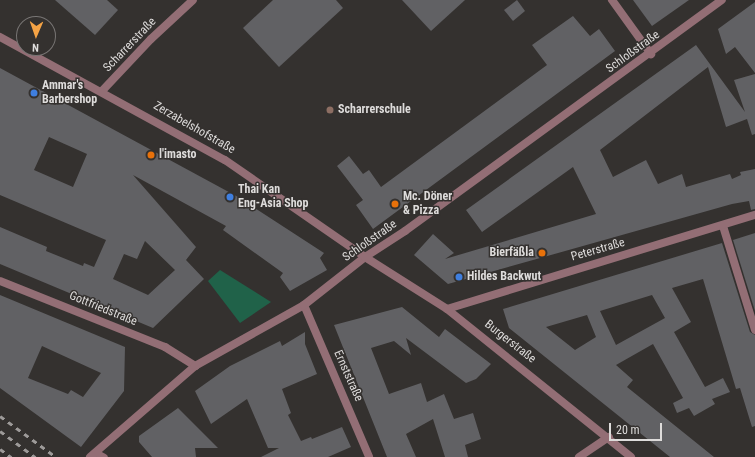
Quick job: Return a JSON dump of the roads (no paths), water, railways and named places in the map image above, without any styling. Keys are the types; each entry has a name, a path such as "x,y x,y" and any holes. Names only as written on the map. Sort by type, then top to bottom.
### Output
{"street":[{"name":"Scharrerstraße","path":"102,91 151,39 193,0"},
{"path":"612,0 651,54"},
{"name":"Schloßstraße","path":"93,455 195,366 304,305 365,257 651,54 722,0"},
{"name":"Zerzabelshofstraße","path":"0,37 102,91 225,160 365,257"},
{"name":"Peterstraße","path":"447,309 755,215"},
{"path":"723,226 755,330"},
{"name":"Burgerstraße","path":"365,257 447,309 609,437 631,457"},
{"name":"Gottfriedstraße","path":"0,281 165,347 195,366"},
{"name":"Ernststraße","path":"304,305 370,457"},
{"path":"579,457 609,437"}],"lane":[{"path":"93,455 104,457"}],"railway":[{"path":"0,416 56,457"},
{"path":"0,431 35,457"},
{"path":"0,449 11,457"}],"place":[{"name":"Ammar's Barbershop","path":"34,93"},
{"name":"Scharrerschule","path":"330,110"},
{"name":"l'imasto","path":"151,155"},
{"name":"Thai Kan Eng-Asia Shop","path":"230,197"},
{"name":"Mc. Döner & Pizza","path":"395,204"},
{"name":"Bierfäßla","path":"542,253"},
{"name":"Hildes Backwut","path":"459,277"}]}
